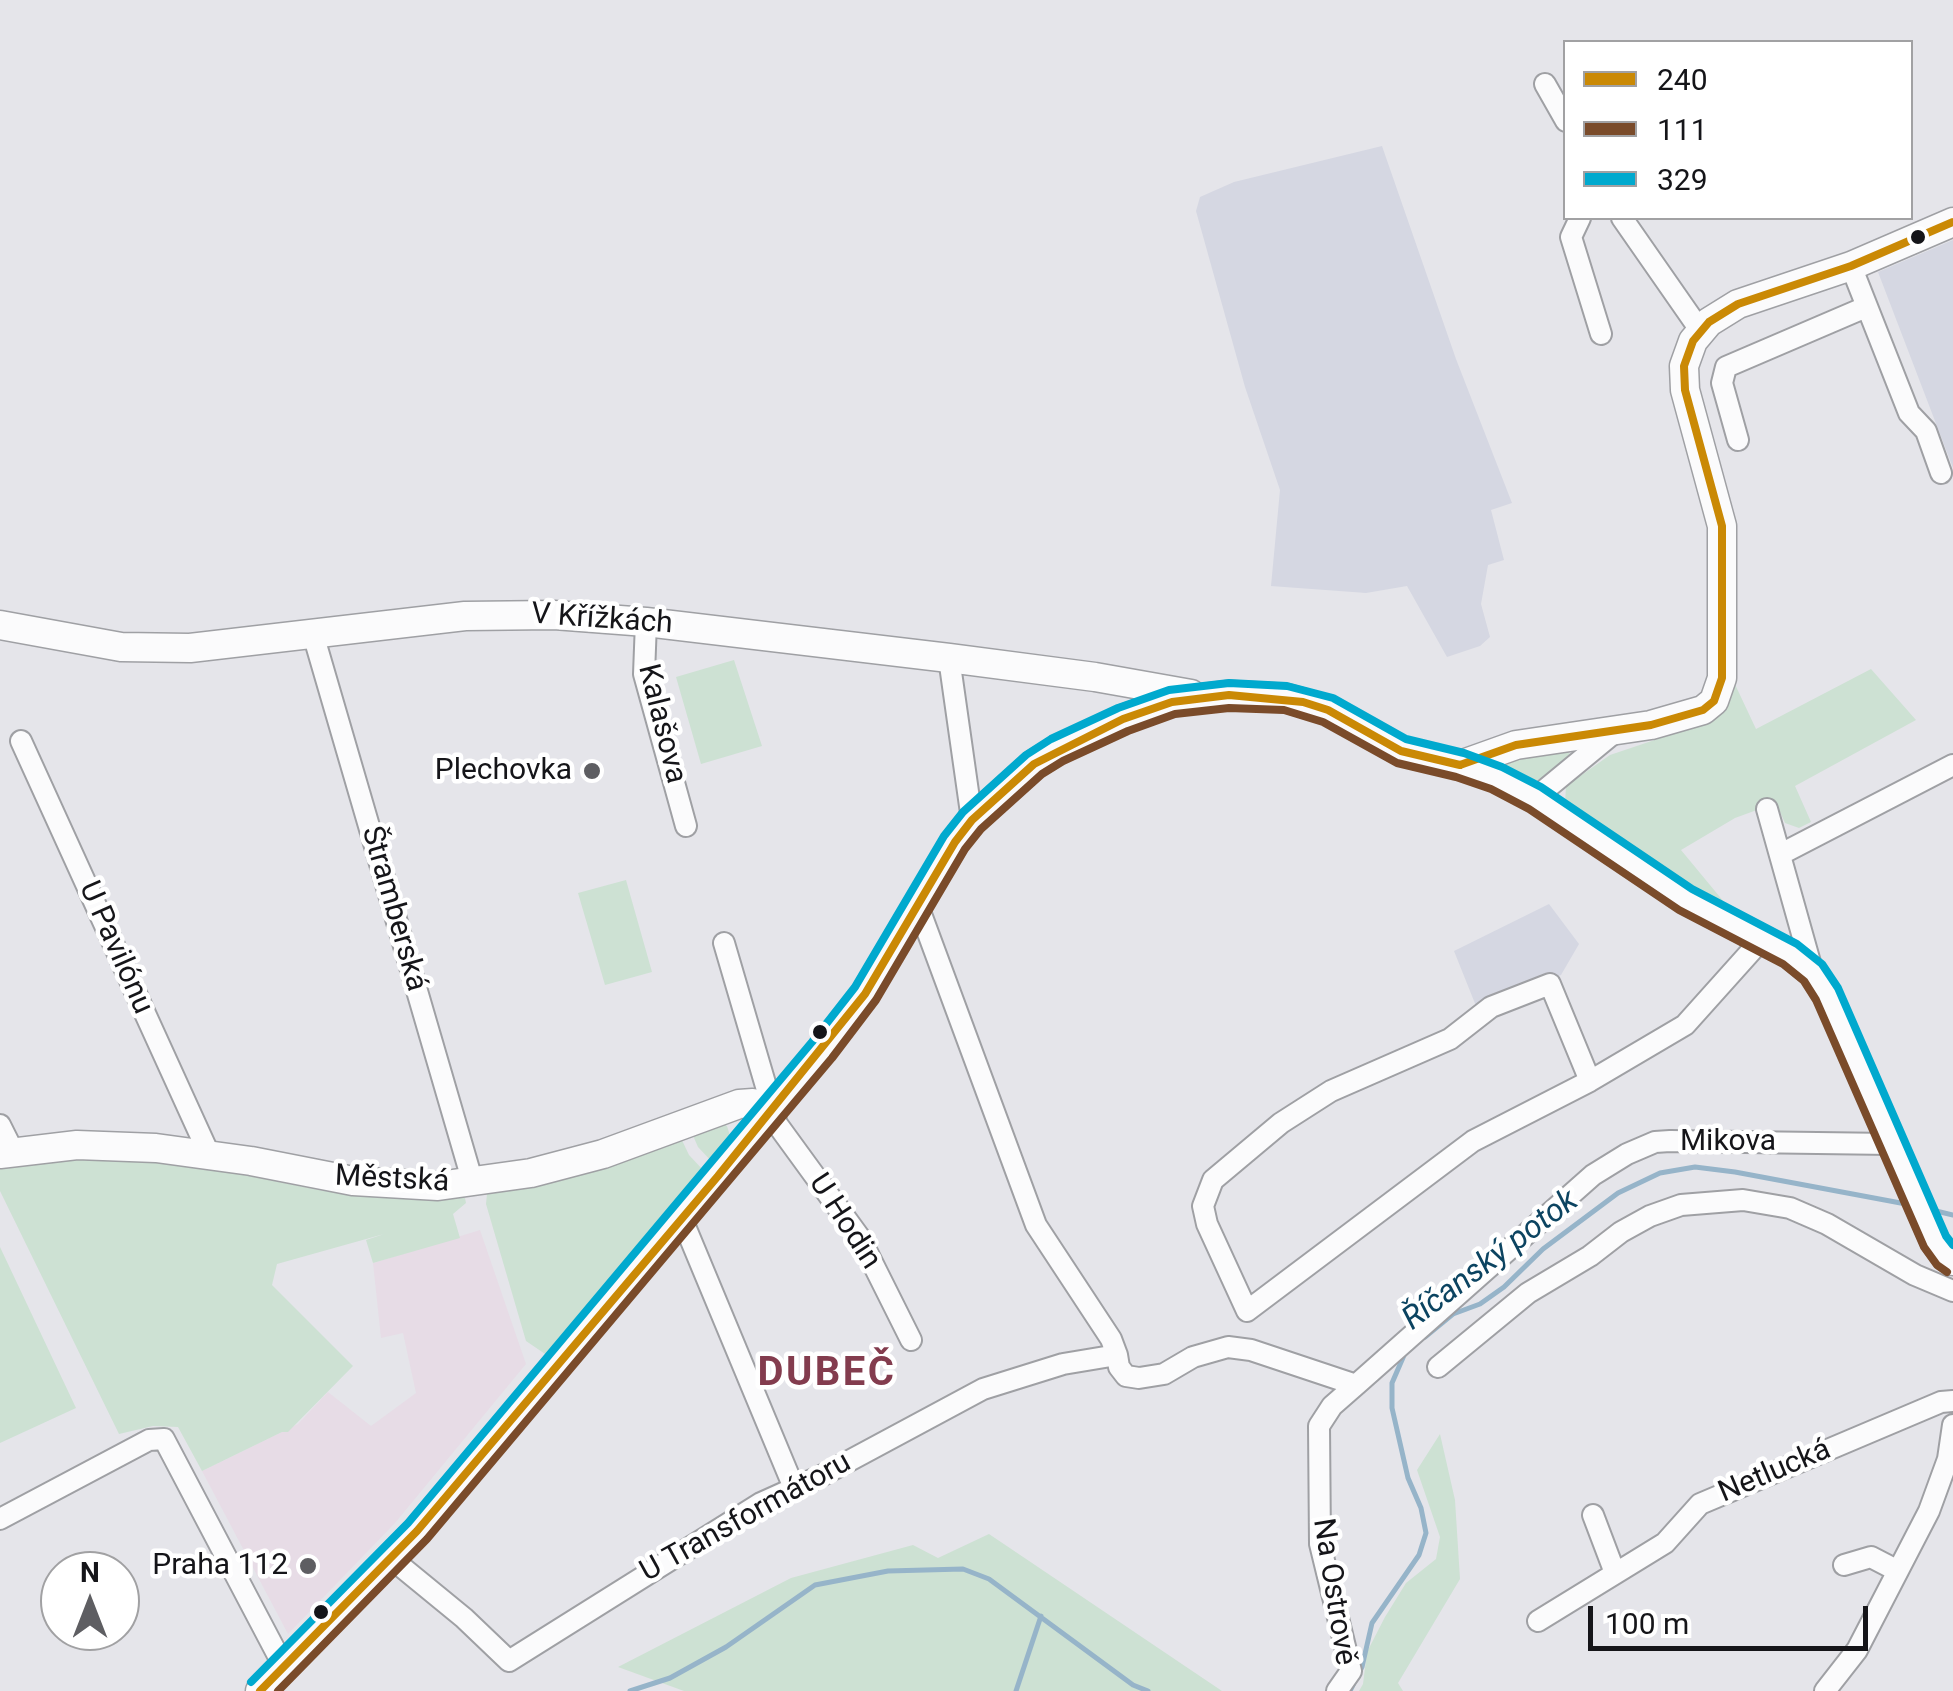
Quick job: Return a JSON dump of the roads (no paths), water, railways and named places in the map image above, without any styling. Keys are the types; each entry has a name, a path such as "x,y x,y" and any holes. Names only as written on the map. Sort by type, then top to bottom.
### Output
{"street":[{"path":"1546,84 1563,115"},
{"path":"1579,220 1571,237 1601,334"},
{"path":"1623,220 1700,330"},
{"path":"1460,765 1516,745 1616,732 1703,710 1714,701 1722,678 1722,526 1683,378 1688,352 1700,330 1738,304 1851,266 1953,222"},
{"path":"1851,266 1909,413 1926,430 1942,472"},
{"path":"1738,440 1722,383 1726,367 1866,307"},
{"name":"V Křížkách","path":"0,625 72,640 140,648 190,648 510,614 646,622 1130,682 1202,696"},
{"name":"Kalašova","path":"646,622 644,674 686,826"},
{"name":"Štramberská","path":"313,634 473,1183"},
{"path":"949,658 972,820"},
{"path":"260,1691 392,1559 773,1108 865,994 972,820 1034,764 1124,719 1202,696 1262,696 1303,702 1341,717 1402,752 1460,765 1536,798 1686,900 1763,938 1814,973"},
{"path":"1536,798 1616,732"},
{"name":"U Pavilónu","path":"21,742 209,1154"},
{"path":"1780,854 1953,765"},
{"path":"1766,809 1814,973 1834,1009 1904,1173 1944,1251"},
{"path":"918,906 1030,1211 1110,1339 1126,1376 1164,1374 1194,1357 1228,1347 1251,1350 1356,1384"},
{"path":"1590,1081 1550,984 1491,1007 1450,1039 1331,1091 1281,1123 1213,1180 1203,1206 1206,1224 1247,1312 1472,1141 1590,1081 1686,1025 1763,938"},
{"path":"724,942 773,1108"},
{"name":"Městská","path":"7,1153 114,1145 209,1154 394,1186 473,1183 603,1154 739,1104 773,1108"},
{"name":"U Hodin","path":"773,1108 780,1130 860,1238 910,1340"},
{"path":"0,1125 7,1153"},
{"name":"Mikova","path":"1356,1384 1593,1175 1627,1154 1656,1142 1670,1141 1891,1144"},
{"name":"Mikova","path":"1438,1366 1528,1293 1590,1256 1621,1232 1681,1205 1743,1200 1790,1208 1827,1224 1914,1275 1953,1291"},
{"path":"682,1218 794,1488"},
{"name":"U Transformátoru","path":"392,1559 509,1661 752,1508 984,1389 1063,1364 1117,1354"},
{"name":"Na Ostrově","path":"1337,1691 1350,1671 1320,1544 1318,1426 1332,1406 1356,1384"},
{"name":"Netlucká","path":"1538,1621 1666,1543 1700,1504 1941,1402 1953,1401"},
{"path":"1826,1691 1857,1650 1929,1512 1948,1459 1953,1425"},
{"path":"0,1519 160,1437 170,1448 284,1667"},
{"path":"1594,1515 1615,1572"},
{"path":"1844,1566 1871,1558 1898,1571"}],"waterway":[{"name":"Říčanský potok","path":"1425,1337 1453,1314 1480,1304 1504,1287 1543,1249 1618,1193 1660,1173 1695,1167 1735,1172 1906,1204"},
{"name":"Říčanský potok","path":"1932,1210 1953,1215"},
{"name":"Říčanský potok","path":"1350,1691 1362,1667 1372,1623 1419,1555 1426,1533 1392,1408 1392,1383 1405,1353"},
{"name":"Říčanský potok","path":"630,1691 670,1678 726,1647 815,1585 888,1571 963,1569 989,1579 1133,1685 1148,1691"},
{"path":"1016,1691 1041,1616"}],"place":[{"name":"Plechovka","path":"592,771"},
{"name":"Praha 112","path":"308,1566"}],"district":[{"name":"DUBEČ","path":"827,1375"}]}
